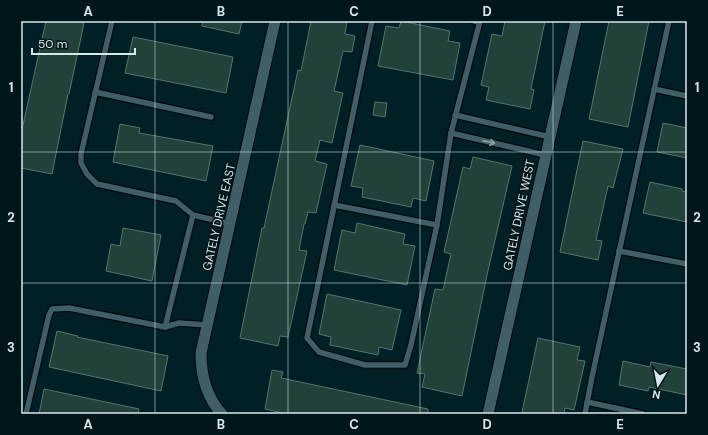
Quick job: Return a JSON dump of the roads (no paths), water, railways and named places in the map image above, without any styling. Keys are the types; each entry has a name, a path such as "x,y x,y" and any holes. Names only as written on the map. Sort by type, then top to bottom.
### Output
{"street":[{"name":"GATELY DRIVE EAST","path":"222,414 207,392 202,373 201,352 276,21"},
{"name":"GATELY DRIVE WEST","path":"488,414 576,21"}],"lane":[{"path":"112,21 81,154 81,163 87,174 97,184 176,201 193,215 231,224"},
{"path":"372,21 307,338 319,352 365,366 405,365 411,345 437,225 451,133 478,21"},
{"path":"585,414 669,21"},
{"path":"654,89 687,96"},
{"path":"95,92 211,117"},
{"path":"455,116 550,137"},
{"path":"451,133 545,155"},
{"path":"334,205 437,225"},
{"path":"165,328 193,215"},
{"path":"619,250 687,264"},
{"path":"26,414 49,315 52,309 69,308 165,328 179,323 207,325"},
{"path":"587,402 644,414"}]}
